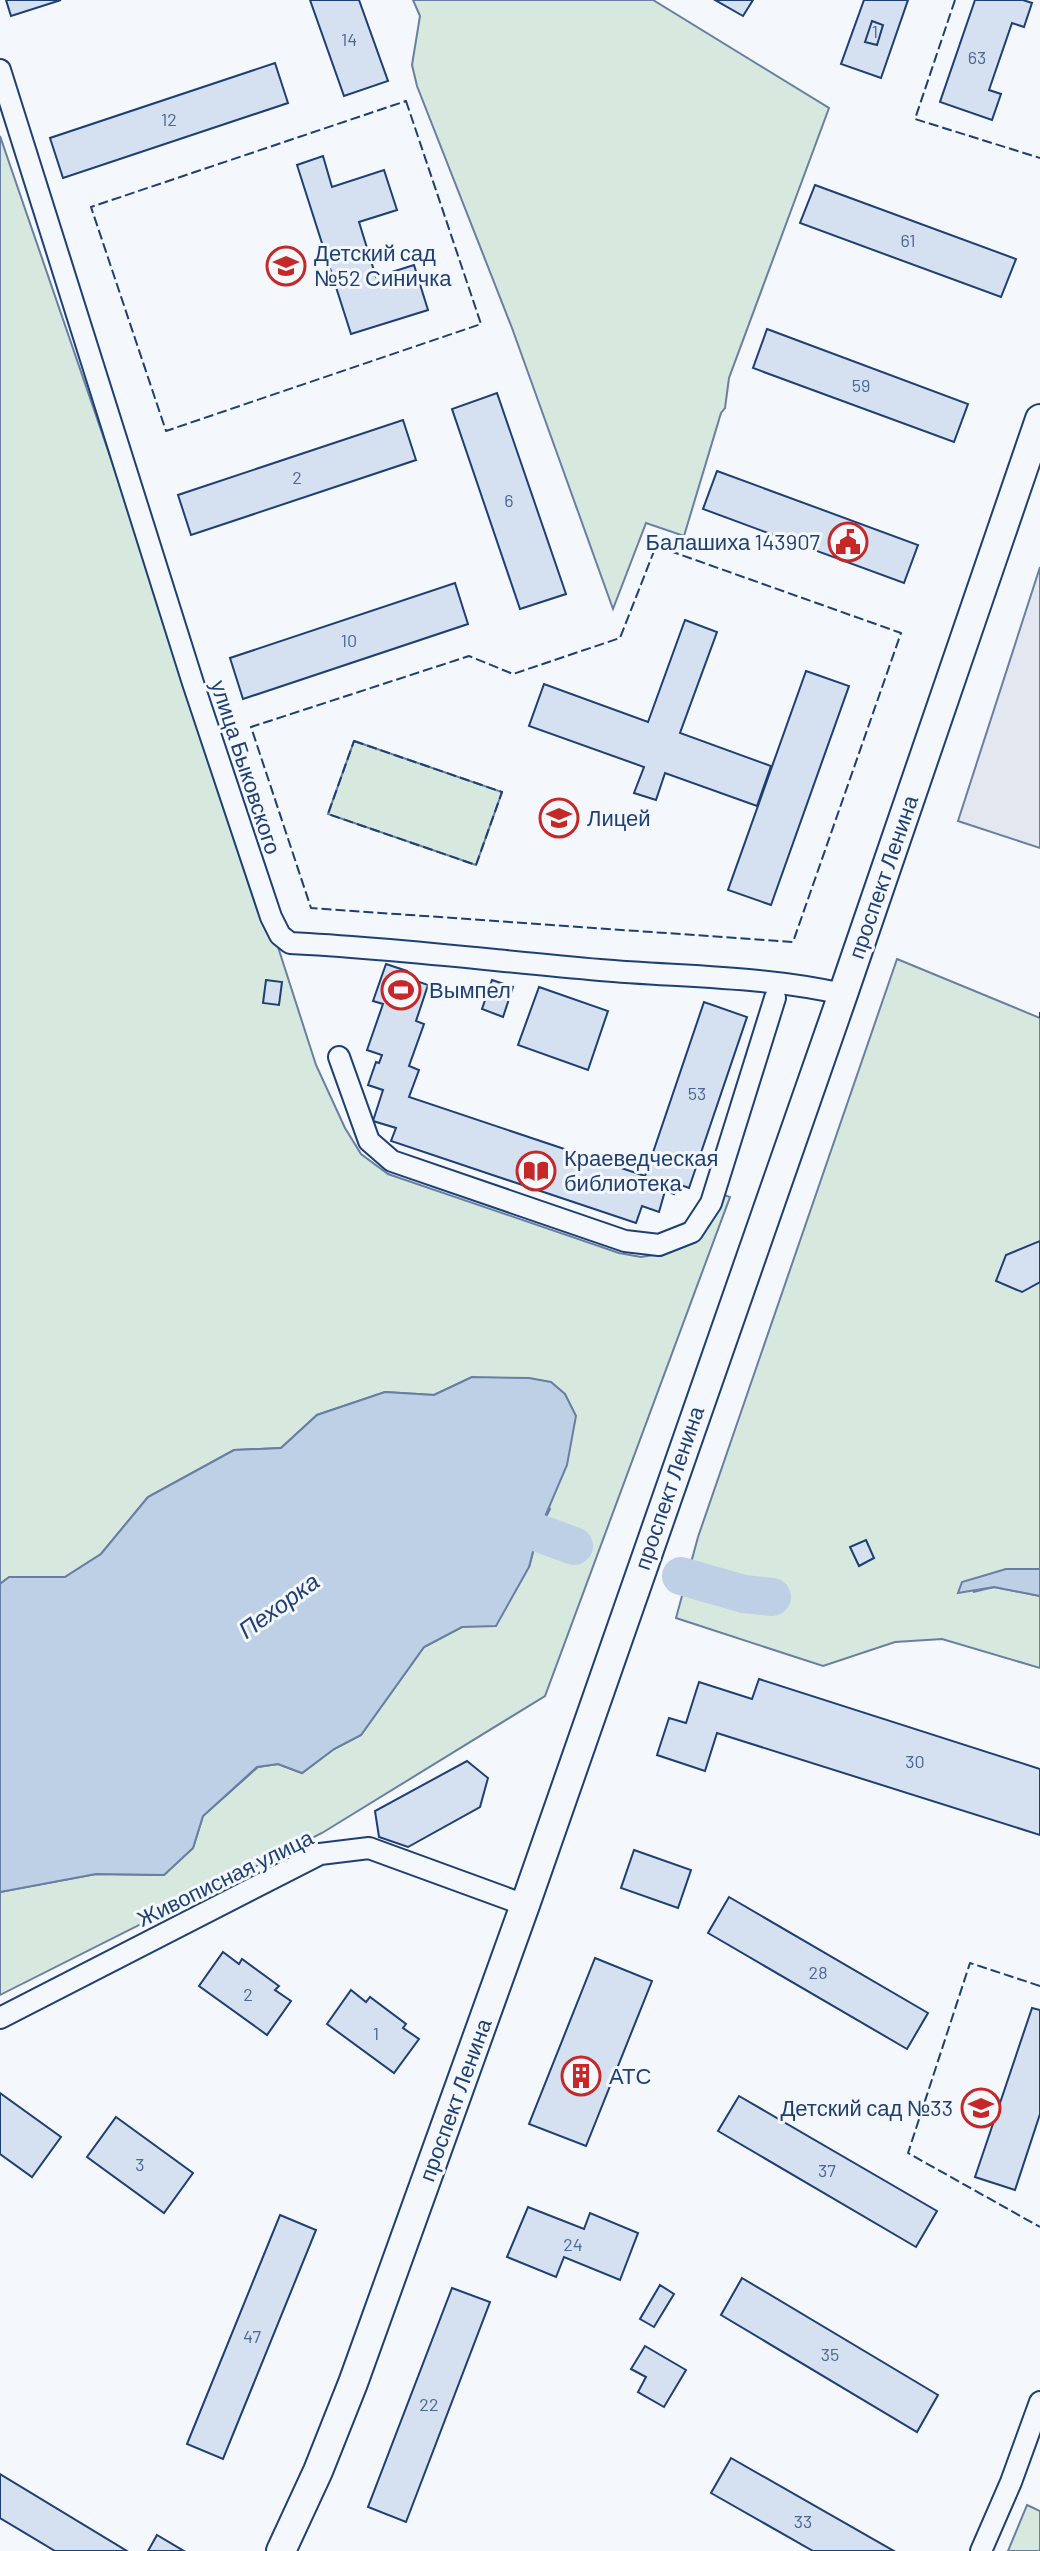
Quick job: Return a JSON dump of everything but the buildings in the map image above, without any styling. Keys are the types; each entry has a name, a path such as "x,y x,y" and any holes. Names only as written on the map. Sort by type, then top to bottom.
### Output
{"main road":[{"name":"проспект Ленина","path":"281,2551 318,2471 353,2383 525,1905 1040,419"}],"street":[{"name":"улица Быковского","path":"0,70 193,683 271,917 280,935 290,943 779,983 811,986 843,994"},
{"path":"339,1057 369,1141 392,1161 625,1241 659,1245 692,1232 711,1203 775,998"},
{"name":"Живописная улица","path":"0,2018 320,1854 369,1848 525,1905"},
{"path":"981,2551 1011,2482 1040,2402"}],"shaded area":[{"path":"413,0 653,0 829,108 729,378 725,408 684,536 646,523 613,609 512,328 417,86 412,65 420,16"},
{"path":"0,136 269,919 316,1065 345,1128 361,1154 388,1174 619,1253 641,1257 666,1253 696,1236 719,1193 730,1197 545,1696 322,1833 0,1995 0,1892 96,1874 164,1875 193,1848 203,1816 258,1767 278,1764 302,1773 334,1749 361,1735 424,1647 462,1627 529,1567 538,1533 550,1509 472,1377 434,1395 385,1392 317,1415 281,1448 234,1450 148,1497 101,1554 65,1577 10,1577 0,1584"},
{"path":"1040,567 1040,848 958,821"},
{"path":"354,741 502,792 476,865 328,814"},
{"path":"897,959 1040,1018 1040,1569 1006,1569 973,1592 994,1587 1040,1596 1040,1668 942,1639 895,1642 823,1666 676,1618 698,1537"},
{"path":"1027,2505 1040,2511 1040,2551 1008,2551"}],"water":[{"path":"472,1377 529,1378 551,1382 565,1394 576,1416 567,1465 538,1533 529,1567 496,1626 462,1627 424,1647 361,1735 334,1749 302,1773 278,1764 257,1767 203,1816 193,1848 164,1875 96,1874 0,1892 0,1584 9,1577 65,1577 101,1554 148,1497 234,1450 281,1448 317,1415 385,1392 434,1395"},
{"path":"1006,1569 1040,1569 1040,1596 994,1587 958,1593 962,1582"}],"waterway":[{"name":"Пехорка","path":"489,1523 508,1522 574,1546"},
{"name":"Пехорка","path":"681,1576 744,1594 772,1597"}],"fence":[{"path":"955,0 915,119 1040,158"},
{"path":"406,101 481,324 166,431 91,207 406,101"},
{"path":"656,546 901,633 793,942 311,908 251,727 469,656 513,674 620,638 656,546"},
{"path":"354,741 502,792 476,865 328,814 354,741"},
{"path":"1040,1012 1040,1018"},
{"path":"1040,1986 970,1963 908,2153 1040,2227"}],"place":[{"name":"Детский сад №52 Синичка","path":"286,266"},
{"name":"Балашиха 143907","path":"848,542"},
{"name":"Лицей","path":"559,818"},
{"name":"Вымпел","path":"401,990"},
{"name":"Краеведческая библиотека","path":"536,1171"},
{"name":"АТС","path":"581,2076"},
{"name":"Детский сад №33","path":"981,2108"}]}
